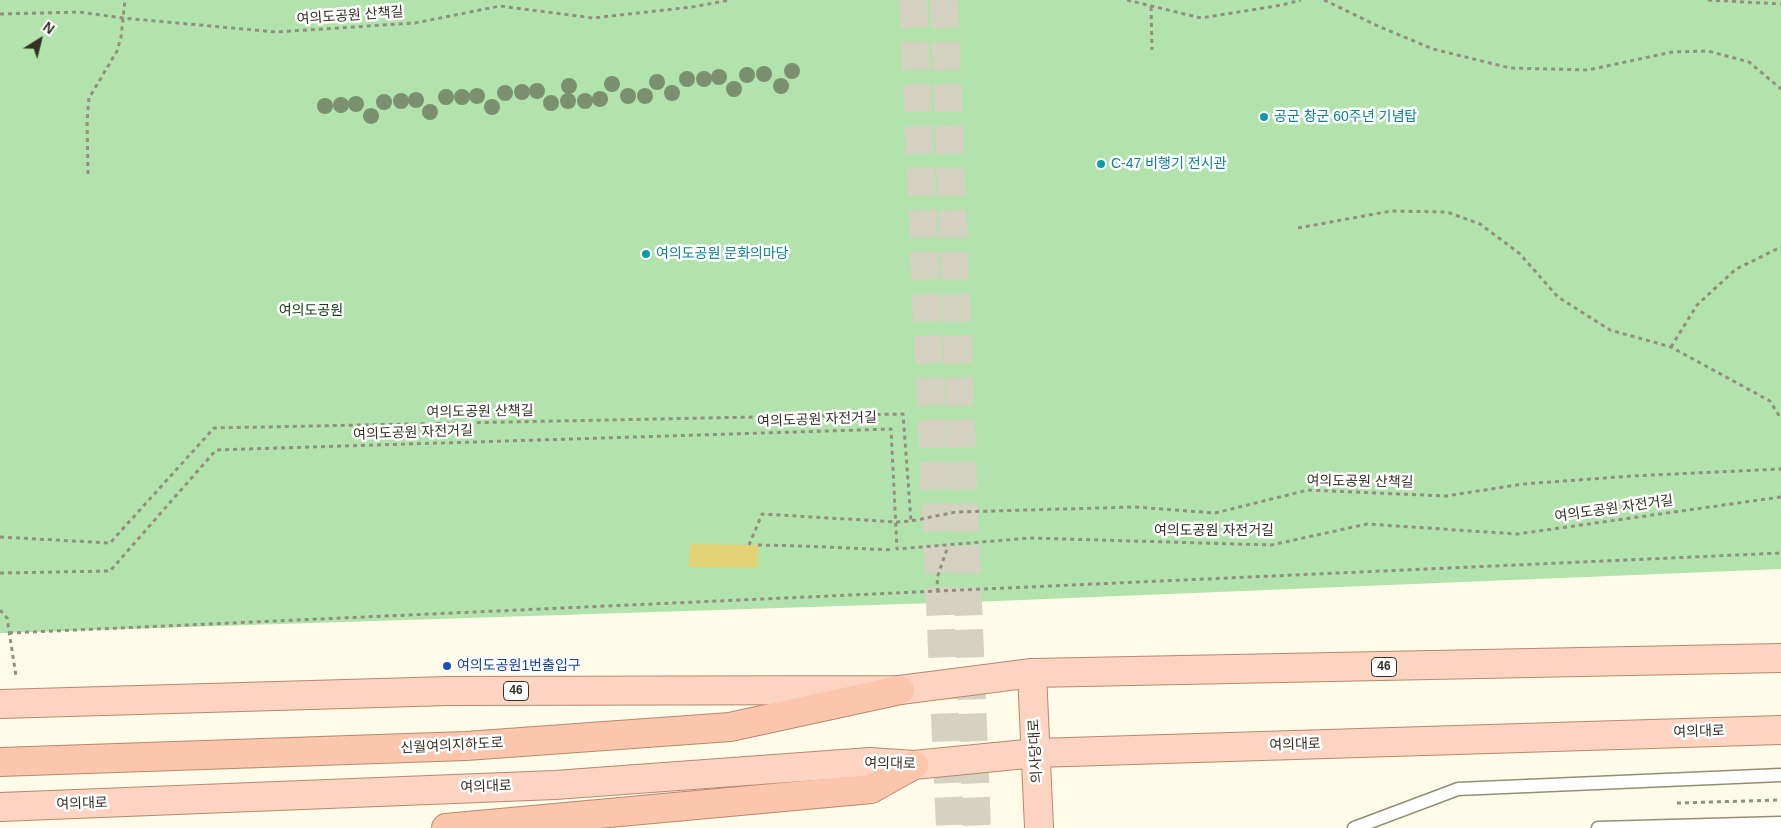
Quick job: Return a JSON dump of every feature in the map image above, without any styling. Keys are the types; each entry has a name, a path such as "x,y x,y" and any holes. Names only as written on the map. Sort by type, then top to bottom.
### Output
{"highway":[{"name":"신월여의지하도로","path":"0,762 466,746 730,727 900,690"},
{"path":"446,828 871,789 914,765"}],"main road":[{"name":"46","path":"10,704 449,691 900,690 1032,673 1736,660 1781,657"},
{"name":"의사당대로","path":"1032,673 1039,828"},
{"name":"여의대로","path":"0,807 555,785 870,762 914,765 1036,753 1781,730"}],"lane":[{"path":"1736,660 1781,650"},
{"path":"1354,828 1458,790 1781,775"},
{"path":"1598,828 1781,823"}],"path":[{"path":"88,174 87,121 90,98 117,51 125,0"},
{"name":"여의도공원 산책길","path":"0,14 79,12 123,18 276,32 415,24 500,6 593,18 692,7 730,0"},
{"path":"1127,0 1201,18 1282,6 1301,0"},
{"path":"1324,0 1378,26 1433,49 1510,68 1588,70 1672,52 1708,51 1749,62 1781,89"},
{"path":"1708,0 1781,4"},
{"path":"1151,7 1152,50"},
{"path":"1298,228 1392,211 1447,212 1480,224 1519,253 1558,297 1610,330 1671,347 1770,401 1781,419"},
{"path":"1671,347 1697,305 1736,269 1781,247"},
{"name":"여의도공원 산책길","path":"0,537 110,543 214,428 903,414 910,521"},
{"name":"여의도공원 자전거길","path":"0,573 110,571 216,450 891,429 897,549 1030,538 1271,545 1367,524 1517,534 1781,497"},
{"name":"여의도공원 산책길","path":"749,545 762,514 897,522 956,512 1125,507 1215,513 1308,490 1446,496 1523,484 1632,476 1781,469"},
{"path":"758,546 893,550"},
{"path":"938,592 937,578 948,546"},
{"path":"9,633 1781,553"},
{"path":"0,610 7,618 9,633 10,704"},
{"path":"1677,803 1781,800"}],"green space":[{"name":"여의도공원","path":"0,0 1781,0 1781,569 997,601 0,633"}],"building":[{"path":"690,544 758,545 758,568 689,567"}],"tunnel":[{"path":"913,0 950,828"},
{"path":"944,0 977,828"}],"place":[{"name":"공군 창군 60주년 기념탑","path":"1264,117"},
{"name":"C-47 비행기 전시관","path":"1101,164"},
{"name":"여의도공원 문화의마당","path":"646,254"},
{"name":"여의도공원1번출입구","path":"447,666"}]}
